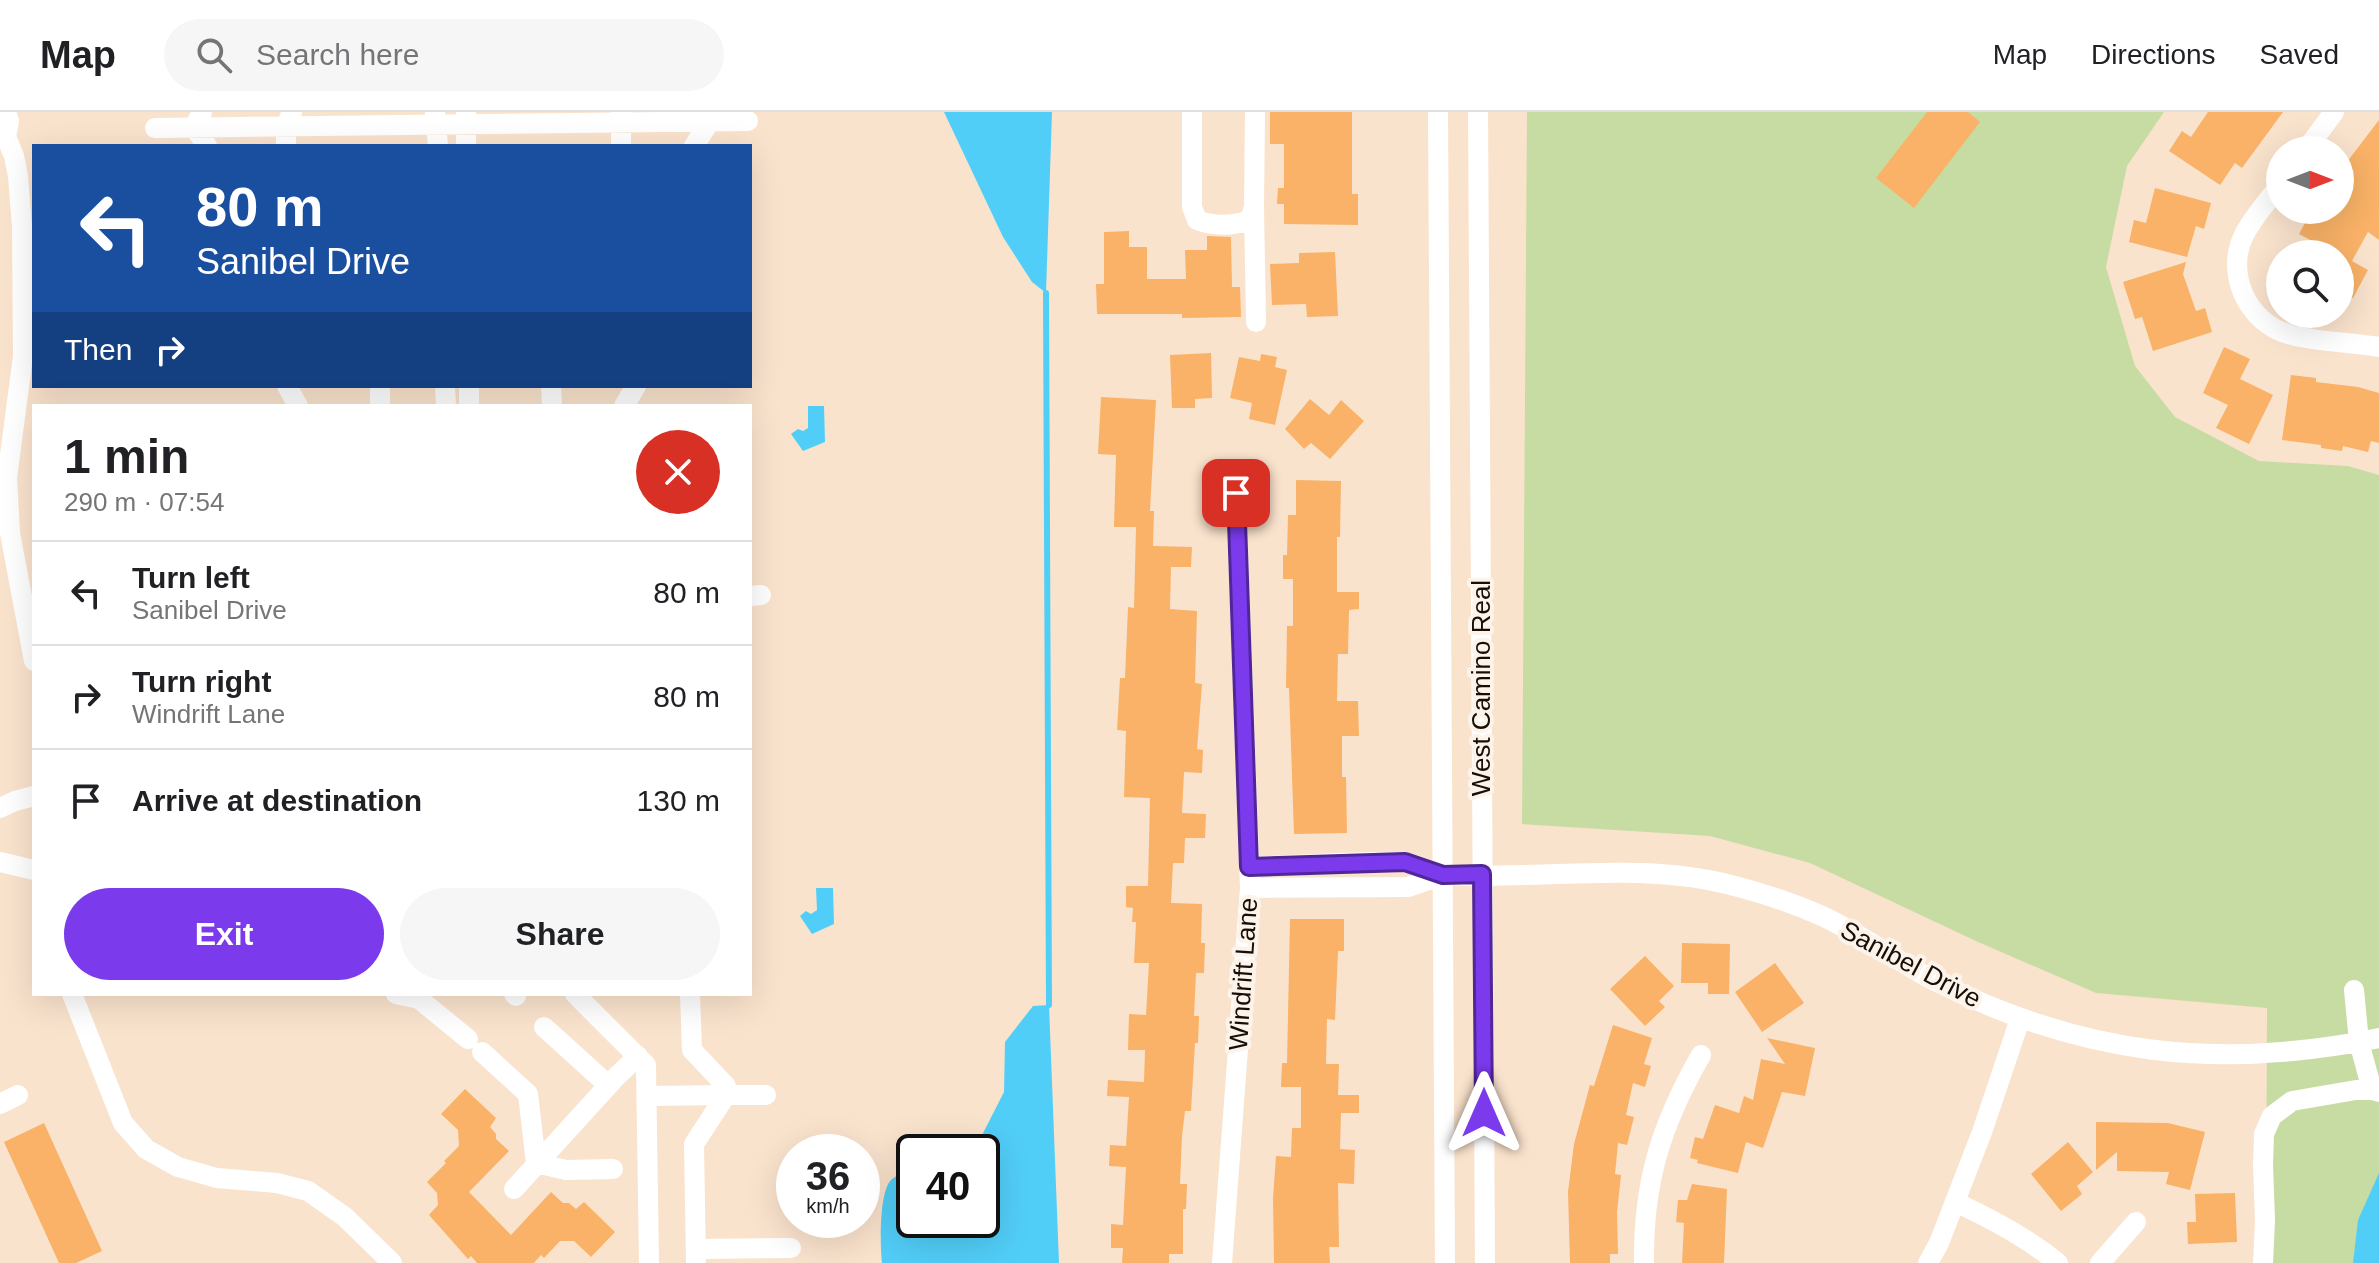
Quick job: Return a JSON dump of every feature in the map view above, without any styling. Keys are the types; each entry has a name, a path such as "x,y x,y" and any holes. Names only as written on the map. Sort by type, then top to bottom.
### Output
{"street":[{"path":"6,112 9,121 3,136 14,156 19,189 23,356 7,478 10,533 32,650"},
{"path":"1192,112 1192,207 1197,220 1209,225 1236,224 1250,220 1254,207"},
{"path":"1255,112 1256,322"},
{"name":"West Camino Real","path":"1438,112 1445,1263"},
{"name":"West Camino Real","path":"1478,112 1485,1263"},
{"path":"2316,136 2334,112"},
{"path":"695,144 707,116"},
{"path":"155,128 198,120 288,128 436,118 707,116 748,121"},
{"path":"621,117 621,144"},
{"path":"436,118 438,144"},
{"path":"466,118 466,144"},
{"path":"198,120 206,144"},
{"path":"2266,204 2251,224 2239,249 2238,275 2245,299 2261,319 2284,333 2379,347"},
{"name":"Windrift Lane","path":"1222,1263 1250,888 1236,493"},
{"path":"0,808 32,797"},
{"path":"0,862 32,870"},
{"name":"Sanibel Drive","path":"1249,867 1405,862 1443,875"},
{"name":"Sanibel Drive","path":"1250,888 1408,887 1443,875 1482,874 1641,874 1692,878 1776,897 1823,917 1929,978 1977,1001 2020,1019 2084,1037 2164,1052 2217,1055 2324,1049 2369,1040"},
{"path":"2263,1263 2264,1134 2272,1116 2292,1101 2356,1090 2376,1091 2369,1040 2354,990"},
{"path":"73,996 123,1123 146,1149 178,1167 217,1178 277,1183 308,1191 345,1217 392,1263"},
{"path":"405,996 419,999 528,1094 536,1163"},
{"path":"577,996 646,1065 649,1263"},
{"path":"690,996 692,1050 726,1086 726,1095 694,1144 696,1256 791,1248"},
{"path":"1928,1263 1939,1243 1982,1132 2020,1019"},
{"path":"544,1027 608,1085"},
{"path":"1644,1263 1647,1194 1657,1150 1678,1094 1701,1055"},
{"path":"514,1189 638,1056"},
{"path":"647,1096 766,1095"},
{"path":"536,1163 566,1170 613,1169"},
{"path":"1955,1202 2001,1223 2058,1263"},
{"path":"2100,1263 2136,1222"}],"green space":[{"path":"1527,112 2164,112 2127,166 2106,267 2135,366 2175,417 2259,461 2348,466 2379,475 2379,1263 2266,1263 2267,1008 2096,993 1978,942 1810,863 1710,836 1522,824"}],"water":[{"path":"944,112 1052,112 1046,293 1032,282 1003,237"},
{"path":"808,406 824,406 825,442 803,451 791,434 808,428"},
{"path":"816,888 833,888 834,924 812,934 800,916 806,911 811,914 817,910"},
{"path":"1049,1005 1059,1263 882,1263 882,1207 887,1186 896,1177 896,1238 1000,1238 1000,1134 983,1134 1004,1092 1005,1042 1033,1006"},
{"path":"2379,1173 2379,1263 2353,1263 2358,1220"}],"building":[{"path":"1270,112 1352,112 1352,194 1358,194 1358,225 1284,224 1284,204 1277,204 1278,188 1284,188 1284,144 1270,144"},
{"path":"1927,112 1968,112 1980,122 1914,208 1876,178"},
{"path":"2208,112 2283,112 2242,168 2235,163 2220,185 2169,151 2182,131 2191,137"},
{"path":"2379,120 2379,240 2368,232 2354,257 2354,240 2310,240 2299,234 2304,224 2354,224 2354,153"},
{"path":"2155,188 2211,203 2204,229 2196,226 2187,257 2129,242 2134,220 2146,223"},
{"path":"1129,231 1129,247 1147,247 1147,279 1186,279 1185,250 1207,250 1207,236 1231,237 1232,287 1240,287 1241,317 1097,314 1096,284 1104,284 1104,232"},
{"path":"1335,252 1338,316 1307,317 1306,304 1272,305 1270,264 1299,263 1299,253"},
{"path":"2186,262 2183,274 2196,311 2205,308 2212,332 2153,351 2142,317 2135,319 2123,282"},
{"path":"2354,262 2368,270 2354,296"},
{"path":"2224,347 2250,359 2240,379 2273,395 2249,444 2216,428 2228,405 2203,393"},
{"path":"1211,353 1212,398 1195,399 1195,408 1172,408 1170,355"},
{"path":"1261,354 1277,357 1275,367 1287,370 1275,425 1249,419 1252,403 1230,398 1239,357 1260,361"},
{"path":"2291,375 2379,393 2379,443 2371,441 2368,452 2343,446 2342,451 2282,440"},
{"path":"1101,397 1156,400 1150,511 1154,511 1153,546 1192,547 1191,567 1171,567 1170,609 1197,611 1195,683 1202,684 1197,749 1203,750 1202,773 1184,772 1182,813 1206,814 1205,838 1185,838 1184,863 1173,863 1171,903 1202,904 1201,943 1205,943 1204,973 1196,973 1194,1016 1199,1016 1191,1111 1185,1111 1182,1136 1180,1184 1187,1184 1186,1209 1183,1209 1183,1254 1169,1254 1169,1263 1122,1263 1123,1248 1111,1248 1111,1224 1123,1225 1126,1167 1109,1166 1110,1145 1126,1146 1129,1097 1107,1096 1108,1080 1144,1082 1145,1050 1128,1050 1129,1014 1146,1015 1149,963 1134,963 1136,922 1132,922 1133,908 1126,907 1126,886 1148,886 1150,798 1124,797 1126,731 1117,730 1120,678 1125,678 1128,607 1134,608 1136,527 1114,527 1116,455 1098,454"},
{"path":"1310,399 1329,415 1341,400 1364,421 1330,459 1311,443 1304,449 1285,429"},
{"path":"1296,480 1341,481 1337,592 1359,592 1359,609 1349,610 1348,654 1338,654 1337,701 1358,701 1359,736 1342,736 1347,833 1294,834 1289,688 1286,688 1287,626 1293,626 1293,579 1283,579 1283,555 1287,555 1288,515 1296,515"},
{"path":"1290,919 1344,919 1344,951 1338,951 1335,1020 1327,1019 1326,1064 1339,1064 1338,1095 1359,1095 1359,1113 1341,1113 1340,1149 1355,1150 1354,1184 1338,1183 1339,1247 1329,1247 1330,1263 1274,1263 1276,1156 1291,1157 1292,1128 1301,1128 1301,1087 1281,1087 1282,1063 1287,1063"},
{"path":"1682,943 1730,944 1729,994 1708,994 1708,983 1681,983"},
{"path":"1645,956 1674,986 1659,1001 1665,1007 1645,1026 1610,989"},
{"path":"1775,963 1804,1003 1762,1032 1735,992"},
{"path":"1613,1025 1652,1038 1644,1064 1651,1066 1645,1087 1633,1083 1626,1115 1634,1117 1627,1145 1618,1143 1615,1174 1621,1175 1617,1212 1618,1254 1610,1254 1610,1263 1570,1263 1568,1192 1574,1144 1590,1085 1594,1086"},
{"path":"1767,1038 1815,1048 1805,1096 1782,1092 1763,1148 1746,1142 1738,1173 1697,1163 1698,1160 1690,1158 1695,1137 1703,1139 1715,1105 1739,1113 1744,1096 1753,1100 1761,1059 1785,1064"},
{"path":"465,1089 496,1118 490,1127 496,1139 509,1151 469,1192 511,1235 551,1192 576,1209 584,1202 615,1232 591,1257 574,1241 560,1241 544,1258 541,1255 534,1263 477,1263 471,1256 468,1259 429,1215 438,1205 437,1193 427,1182 459,1146 458,1130 441,1114"},
{"path":"2096,1122 2168,1123 2205,1132 2190,1190 2166,1184 2169,1172 2117,1171 2117,1152 2096,1170"},
{"path":"44,1123 102,1251 76,1263 59,1263 4,1142"},
{"path":"2068,1142 2093,1172 2077,1186 2082,1194 2061,1211 2031,1174"},
{"path":"1692,1184 1727,1189 1724,1263 1682,1263 1684,1223 1676,1222 1678,1200 1687,1200"},
{"path":"2235,1193 2237,1242 2188,1244 2187,1222 2196,1222 2195,1194"}],"waterway":[{"path":"1046,293 1049,1005"}],"route":[{"path":"1236,493 1249,867 1405,862 1443,875 1482,874 1484,1113"}]}
